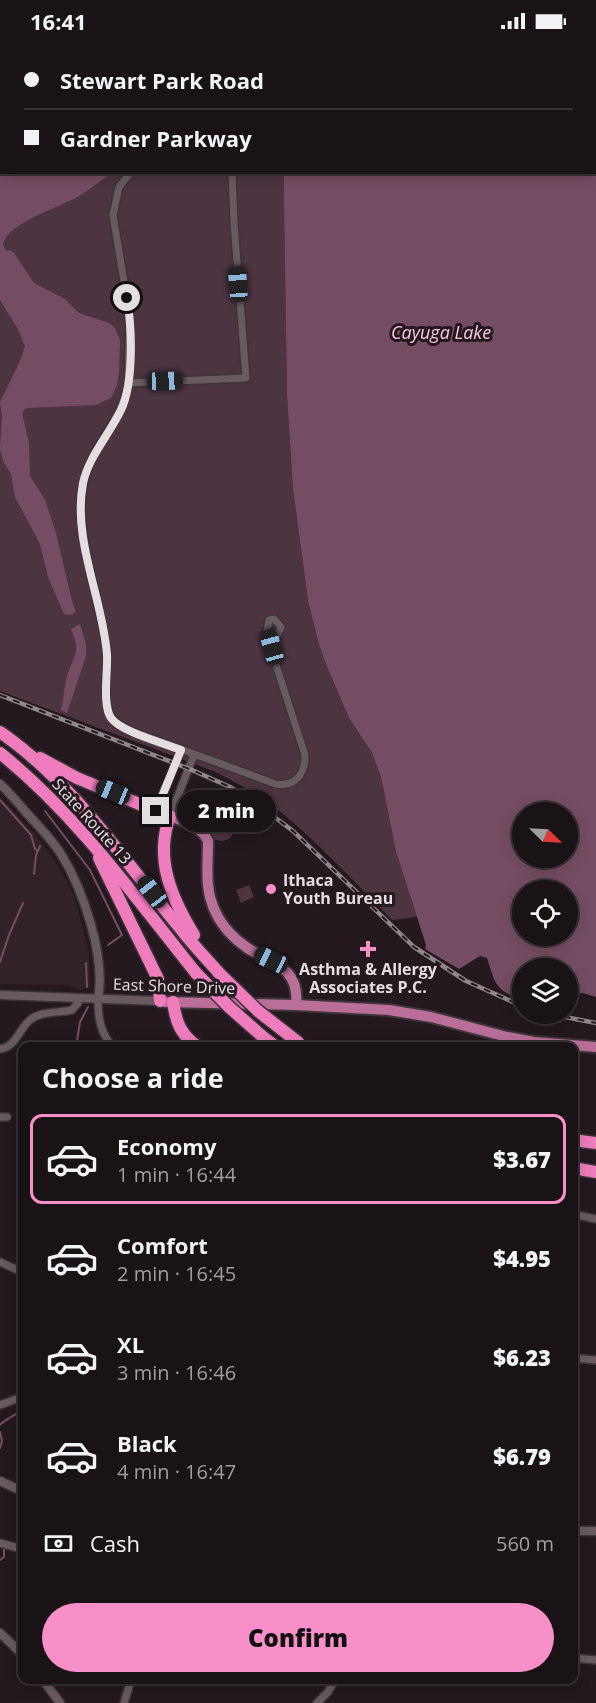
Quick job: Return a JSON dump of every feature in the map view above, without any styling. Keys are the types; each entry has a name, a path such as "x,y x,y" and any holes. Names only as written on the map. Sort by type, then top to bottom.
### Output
{"highway":[{"name":"State Route 13","path":"0,732 26,751 86,810 219,973 258,1011 298,1042"},
{"path":"26,751 77,777 156,811"},
{"name":"State Route 13","path":"0,753 46,793 87,836 196,974 229,1007 270,1042"},
{"path":"170,816 164,842 167,879 180,910 208,960"},
{"path":"87,836 159,979 160,1001"},
{"path":"173,1002 175,1016 182,1034 192,1042"},
{"path":"578,1141 596,1143"},
{"path":"578,1169 596,1172"}],"main road":[{"path":"156,811 201,831 208,841 207,888 217,915 241,944 271,960 290,975 295,986 296,1005"},
{"name":"East Shore Drive","path":"160,1001 296,1005 407,1012 534,1042"},
{"name":"East Shore Drive","path":"578,1046 596,1047"}],"street":[{"path":"130,174 119,187 112,214 130,318 126,398 121,412 88,469 81,496 88,561 107,651 107,705 112,719 121,726 194,755 276,784 288,785 297,780 301,774 305,766 305,755 272,647"},
{"path":"128,383 246,378 232,174"},
{"path":"156,811 181,750"},
{"path":"170,816 194,755"},
{"path":"0,784 54,845 77,885 85,905 95,944 100,989 98,999 100,1025 108,1042"},
{"name":"East Shore Drive","path":"0,995 160,1001"},
{"path":"0,1049 8,1047 29,1020 37,1016 72,1010 78,1003 78,998"},
{"path":"578,1215 596,1219"},
{"path":"0,1262 18,1270"},
{"path":"578,1358 596,1360"},
{"path":"0,1405 18,1398"},
{"path":"0,1481 18,1489"},
{"path":"578,1531 596,1531"},
{"path":"0,1543 18,1548"},
{"path":"0,1633 18,1650"},
{"path":"578,1658 596,1660"},
{"path":"46,1684 60,1703"},
{"path":"124,1703 130,1684"},
{"path":"317,1703 328,1692 332,1684"}],"shaded area":[{"path":"53,174 284,174 287,396 293,489 308,601 327,667 349,718 372,753 381,777 396,852 417,917 392,920 301,829 268,802 242,786 216,772 0,691 0,204"},
{"path":"0,797 34,833 55,861 74,895 89,952 90,986 81,990 67,985 0,984"},
{"path":"221,815 230,819 234,828 230,837 221,841 212,837 208,828 212,819"},
{"path":"249,885 254,897 241,903 236,890"}],"water":[{"path":"0,174 110,174 81,195 25,222 7,236 3,244 6,251 10,250 14,253 34,283 65,299 79,313 109,323 115,328 120,340 119,373 111,398 96,405 26,408 22,413 29,443 30,476 45,500 56,533 76,612 70,615 64,614 48,577 40,544 15,497 11,474 4,463 0,449 2,416 0,402 25,347 19,331 0,300"},
{"name":"Cayuga Lake","path":"284,174 596,174 596,997 578,993 578,958 512,958 512,996 497,985 487,958 480,956 459,969 425,949 426,945 396,852 381,777 372,753 349,718 319,645 308,601 293,489 287,396"},
{"path":"80,624 86,644 86,656 67,713 61,710 67,676 76,648 71,629"}],"waterway":[{"path":"0,800 31,835 35,849 38,851"},
{"path":"45,811 90,870 122,935 108,945"},
{"path":"34,874 36,855 40,846"},
{"path":"0,962 23,903"},
{"path":"86,963 87,987"},
{"path":"77,1042 80,1022 88,1007"},
{"path":"0,1425 18,1412"},
{"path":"0,1432 2,1441 0,1448"},
{"path":"0,1560 4,1557 4,1549"}],"railway":[{"path":"0,695 230,787 293,831 414,947 466,981 512,1002"},
{"path":"578,1019 596,1023"}],"place":[{"name":"Ithaca Youth Bureau","path":"271,889"},
{"name":"Asthma & Allergy Associates P.C.","path":"368,949"}],"route":[{"path":"127,298 131,333 126,398 121,412 88,469 81,496 88,561 105,635 108,667 107,705 110,716 121,726 181,750 156,811"}]}
